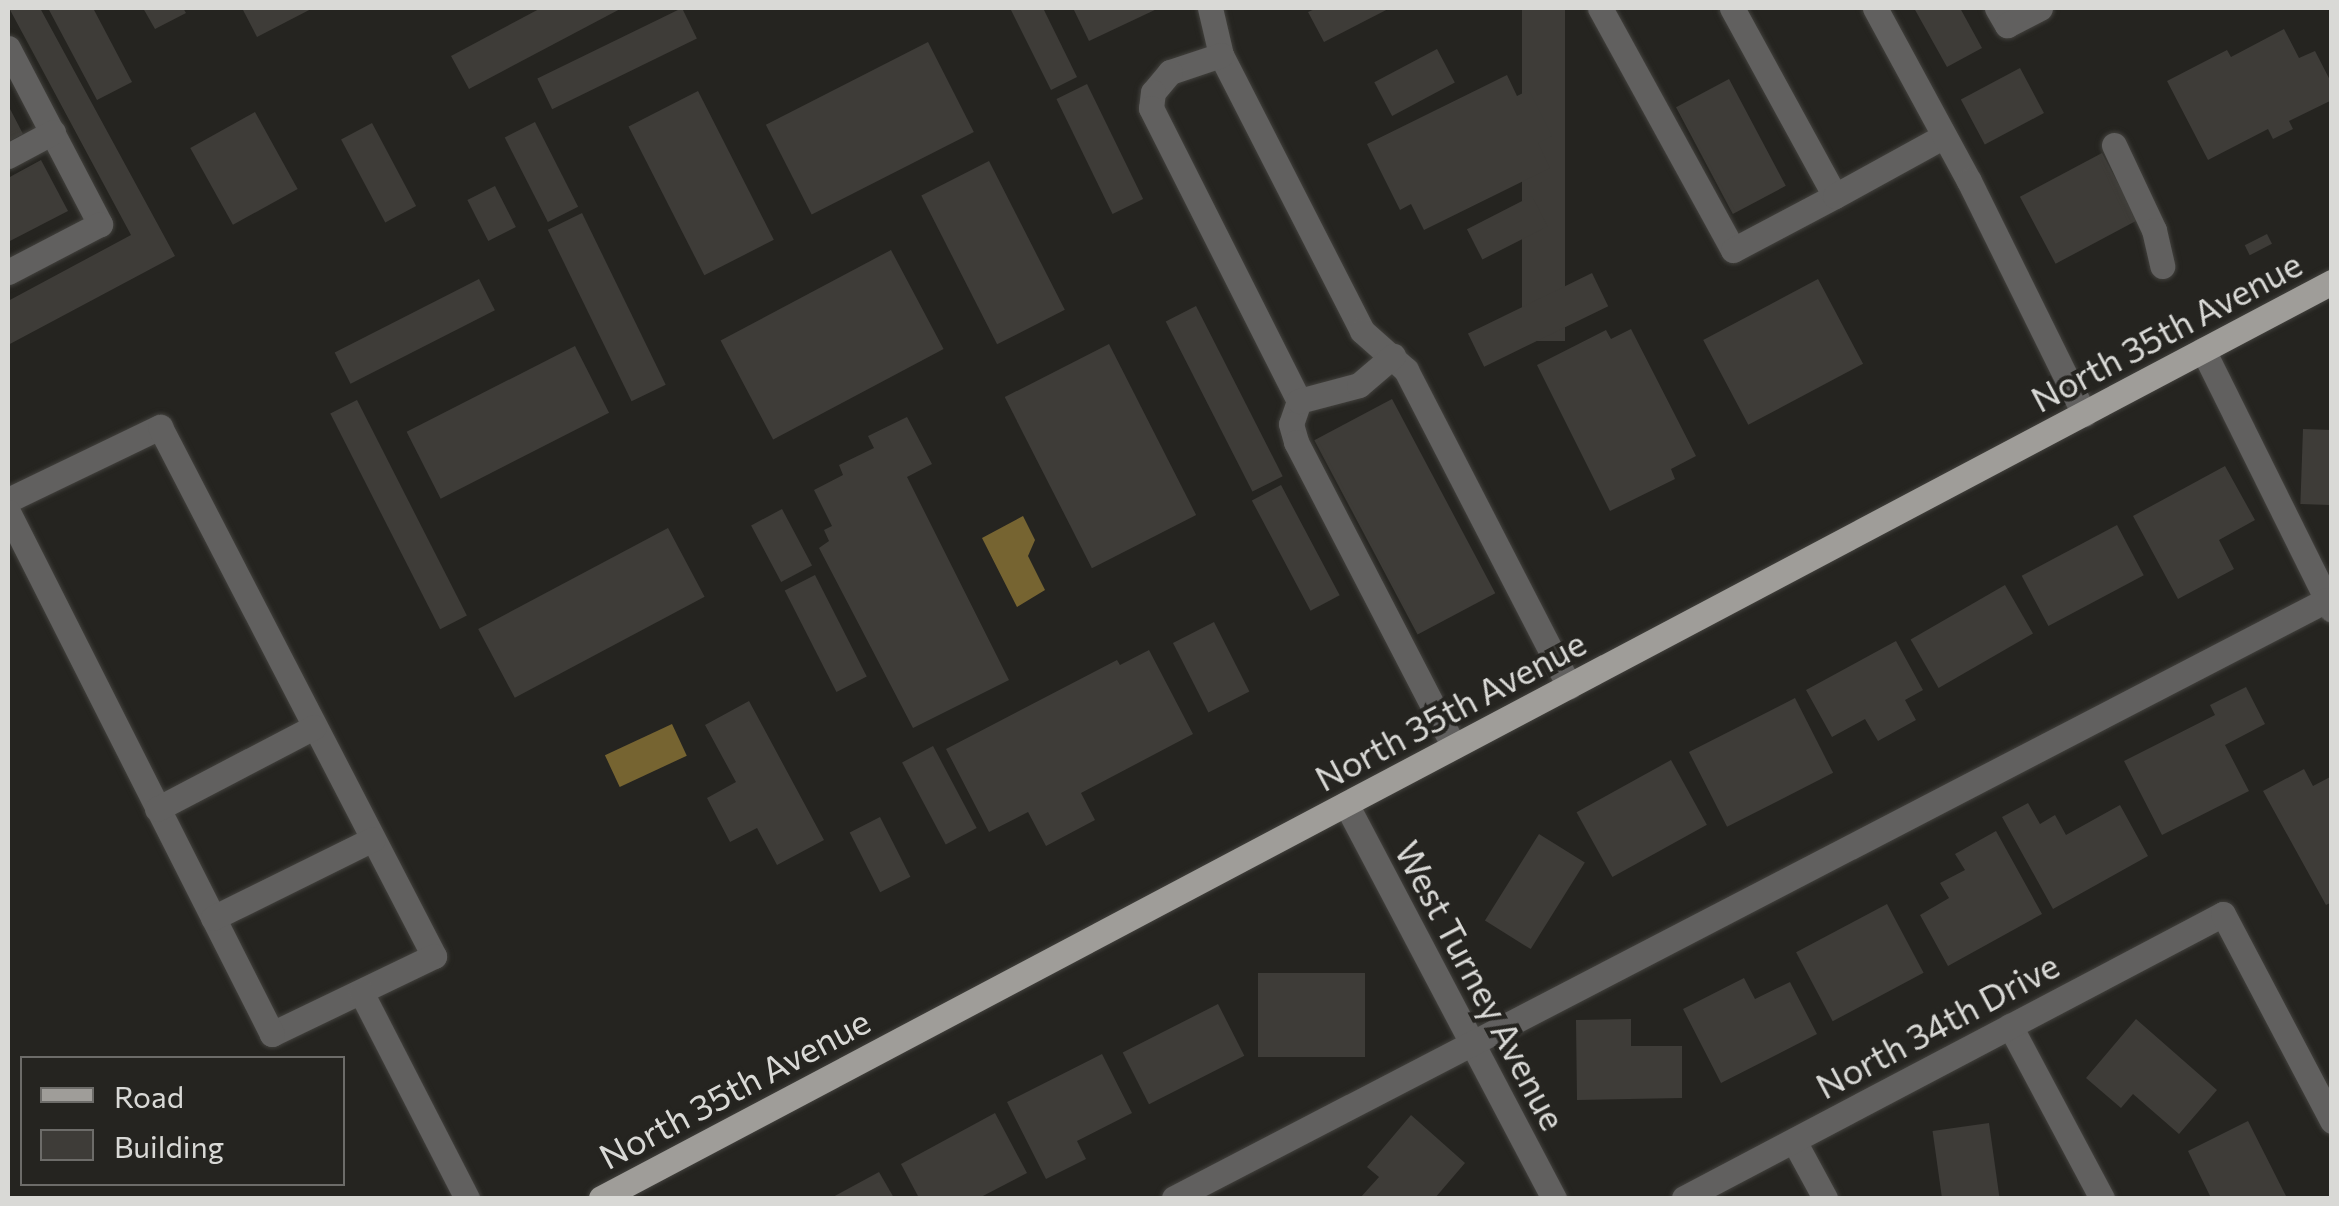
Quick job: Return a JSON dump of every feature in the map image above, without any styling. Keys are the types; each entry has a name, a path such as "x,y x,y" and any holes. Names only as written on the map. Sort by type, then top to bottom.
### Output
{"main road":[{"name":"North 35th Avenue","path":"601,1198 2332,282"}],"street":[{"path":"1210,8 1220,56 1362,331 1406,370 1569,686"},
{"path":"1600,8 1733,250 1944,136"},
{"path":"1732,8 1835,196"},
{"path":"1875,8 2084,414"},
{"path":"1997,8 2007,25 2040,8"},
{"path":"8,48 14,76 52,132 100,224 8,272"},
{"path":"1220,56 1170,72 1153,92 1151,108 1299,401 1290,424 1296,442 1454,747"},
{"path":"8,156 52,132"},
{"path":"2114,145 2154,230 2162,266"},
{"path":"1174,1198 1470,1042 2329,605 2204,350"},
{"path":"1299,401 1358,386 1393,356"},
{"path":"8,500 160,427 434,956 272,1034 8,512"},
{"path":"157,809 314,727"},
{"name":"West Turney Avenue","path":"1346,804 1554,1198"},
{"path":"213,918 373,839"},
{"name":"North 34th Drive","path":"1684,1198 2223,914 2332,1121"},
{"path":"361,992 466,1198"},
{"path":"2010,1026 2102,1198"},
{"path":"1794,1140 1825,1198"}],"shaded area":[{"path":"1023,516 1035,540 1028,556 1045,590 1017,607 982,538"},
{"path":"672,724 687,756 620,787 605,755"}],"building":[{"path":"9,8 40,8 175,256 8,345 8,301 131,235"},
{"path":"48,8 93,8 132,82 97,100"},
{"path":"143,8 183,8 186,13 155,29"},
{"path":"242,8 313,8 257,37"},
{"path":"541,8 622,8 469,89 451,56"},
{"path":"682,8 697,39 552,109 537,79"},
{"path":"1010,8 1043,8 1077,77 1051,90"},
{"path":"1073,8 1159,8 1089,41"},
{"path":"1317,8 1390,8 1324,42 1308,12"},
{"path":"1522,8 1565,8 1565,341 1522,341"},
{"path":"1914,8 1960,8 1982,48 1947,67"},
{"path":"2284,29 2299,58 2315,51 2332,84 2332,100 2289,121 2293,129 2273,139 2268,129 2208,160 2167,81 2227,50 2231,57"},
{"path":"928,42 974,132 812,215 766,125"},
{"path":"1437,49 1455,83 1392,116 1374,82"},
{"path":"2020,68 2044,113 1985,144 1961,99"},
{"path":"1507,75 1517,96 1529,90 1552,136 1538,143 1550,168 1424,230 1411,204 1400,210 1367,144"},
{"path":"1729,79 1786,186 1733,214 1676,107"},
{"path":"1087,84 1143,199 1113,214 1056,99"},
{"path":"698,91 774,240 704,275 629,126"},
{"path":"8,105 23,134 8,142"},
{"path":"255,112 298,189 233,225 190,148"},
{"path":"535,122 578,207 548,222 505,137"},
{"path":"372,123 416,206 385,222 341,139"},
{"path":"2102,153 2138,220 2056,264 2020,197"},
{"path":"41,160 68,211 8,242 8,178"},
{"path":"989,161 1065,310 997,344 921,196"},
{"path":"495,186 516,227 488,241 467,200"},
{"path":"1532,196 1547,226 1482,259 1467,229"},
{"path":"582,213 666,385 632,401 548,230"},
{"path":"2267,234 2272,244 2250,255 2245,245"},
{"path":"891,250 944,349 773,439 721,341"},
{"path":"1592,273 1608,306 1484,367 1468,333"},
{"path":"479,279 495,310 351,384 335,353"},
{"path":"1818,279 1863,364 1748,425 1703,340"},
{"path":"1196,306 1283,476 1252,492 1166,321"},
{"path":"1631,329 1696,456 1671,469 1675,479 1610,511 1537,365 1606,330 1611,339"},
{"path":"1109,344 1196,515 1092,568 1005,397"},
{"path":"575,346 609,413 441,499 407,432"},
{"path":"1392,399 1495,593 1418,635 1314,440"},
{"path":"357,400 467,616 440,629 330,414"},
{"path":"907,417 932,464 907,477 1009,680 913,728 819,548 829,541 824,530 832,526 814,490 843,475 839,465 874,448 868,436"},
{"path":"2303,429 2332,430 2329,505 2300,504"},
{"path":"2225,466 2255,520 2219,540 2234,569 2178,599 2133,516"},
{"path":"1281,485 1340,595 1311,611 1252,500"},
{"path":"782,509 812,566 781,582 751,525"},
{"path":"2117,525 2144,575 2048,626 2022,576"},
{"path":"668,528 705,597 515,698 478,629"},
{"path":"815,575 867,677 836,692 785,590"},
{"path":"2005,585 2033,633 1939,688 1911,640"},
{"path":"1214,622 1249,691 1208,712 1173,643"},
{"path":"1896,641 1923,690 1905,700 1916,720 1878,741 1865,719 1832,737 1806,690"},
{"path":"1149,650 1193,734 1081,793 1095,820 1046,846 1028,812 989,832 946,749 1117,660 1120,665"},
{"path":"2246,687 2265,724 2225,745 2249,791 2162,835 2124,761 2215,715 2210,705"},
{"path":"1795,698 1833,773 1727,827 1689,752"},
{"path":"749,701 824,840 777,865 757,828 730,842 707,798 736,782 705,725"},
{"path":"933,746 977,828 946,845 902,762"},
{"path":"1671,760 1707,825 1612,877 1577,812"},
{"path":"2304,769 2313,786 2332,776 2332,902 2326,905 2263,791"},
{"path":"2028,803 2040,824 2055,815 2066,835 2120,805 2148,856 2053,909 2002,817"},
{"path":"880,817 910,877 880,892 850,832"},
{"path":"1996,831 2042,914 1948,966 1920,915 1949,898 1940,883 1965,870 1955,854"},
{"path":"1539,834 1585,863 1531,949 1485,921"},
{"path":"1887,904 1924,973 1833,1021 1796,952"},
{"path":"1258,973 1365,973 1365,1057 1258,1057"},
{"path":"1744,978 1755,999 1790,982 1817,1034 1721,1083 1683,1009"},
{"path":"1218,1004 1244,1056 1149,1104 1123,1053"},
{"path":"1631,1019 1631,1046 1682,1046 1682,1098 1577,1100 1576,1020"},
{"path":"2136,1019 2217,1090 2179,1134 2133,1094 2121,1108 2086,1078"},
{"path":"1102,1054 1132,1113 1077,1141 1086,1159 1046,1179 1007,1102"},
{"path":"995,1113 1027,1173 979,1198 919,1198 901,1164"},
{"path":"1411,1115 1465,1163 1435,1198 1360,1198 1379,1177 1367,1167"},
{"path":"2248,1121 2287,1198 2211,1198 2188,1151"},
{"path":"1989,1123 2000,1198 1942,1198 1933,1131"},
{"path":"879,1172 894,1198 831,1198"}]}
